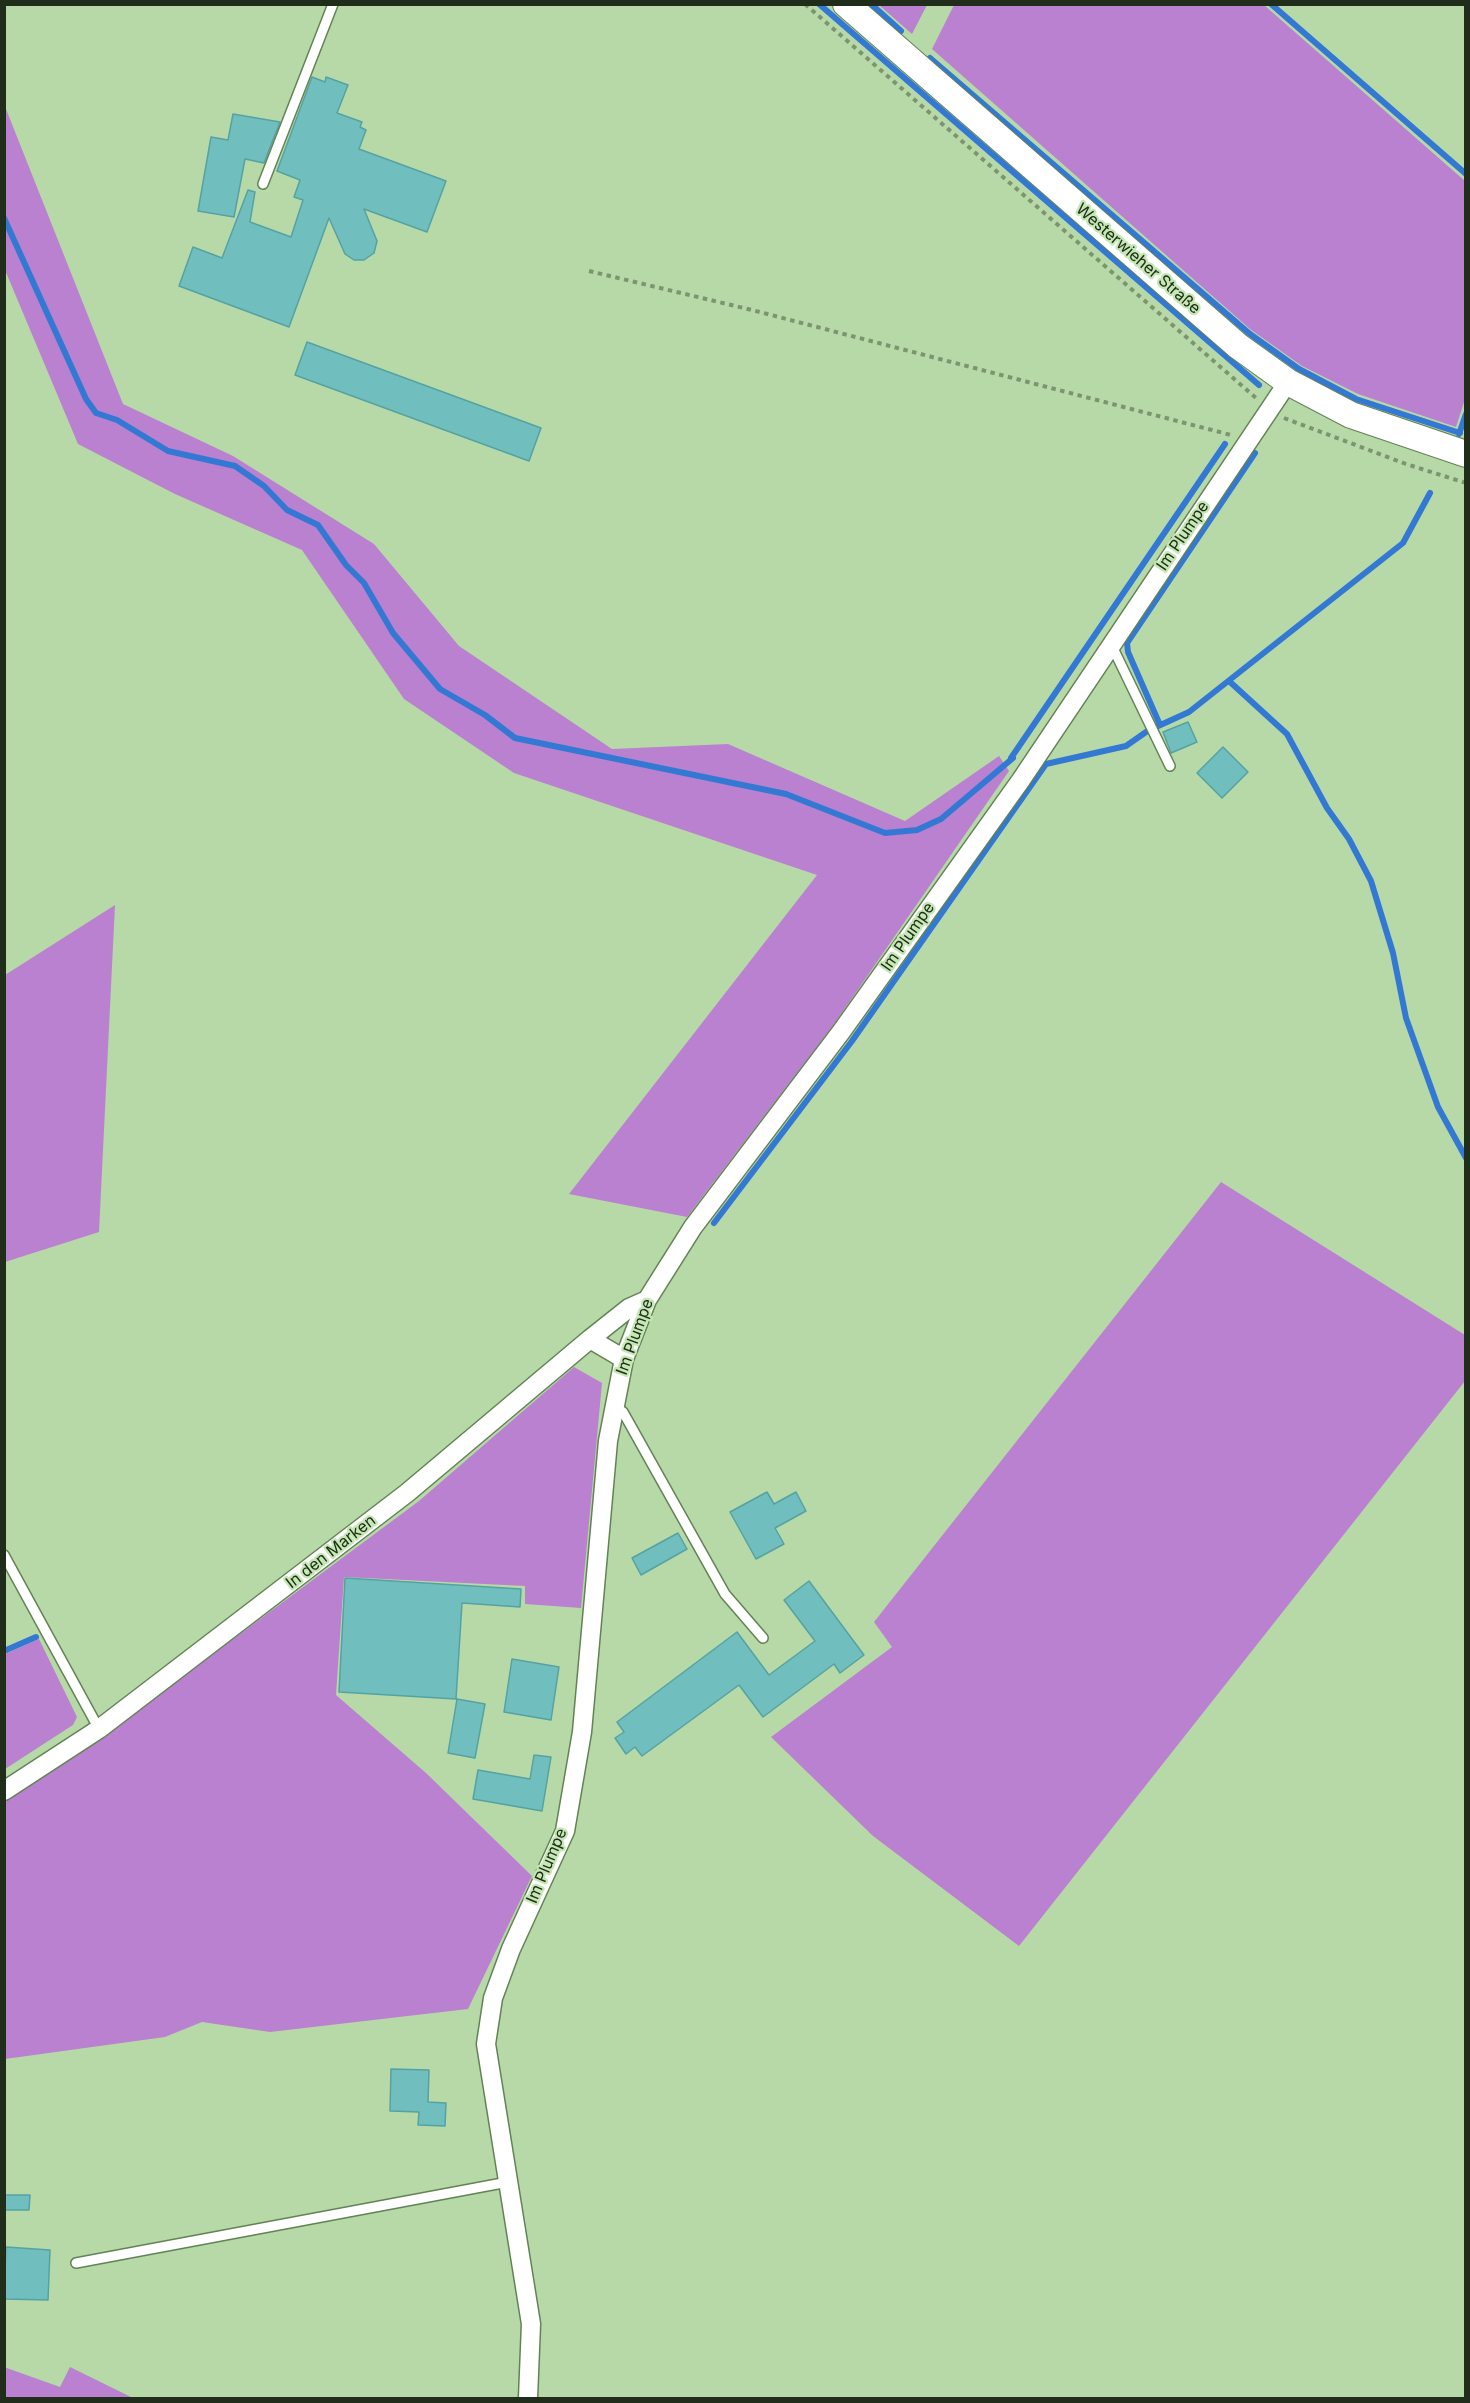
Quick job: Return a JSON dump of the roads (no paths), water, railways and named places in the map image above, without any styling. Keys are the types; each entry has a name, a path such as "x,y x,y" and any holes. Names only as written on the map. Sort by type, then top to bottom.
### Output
{"main road":[{"name":"Westerwieher Straße","path":"846,4 1238,346 1288,382 1351,415 1466,454"}],"street":[{"name":"Im Plumpe","path":"528,2398 531,2324 486,2044 494,1998 511,1949 565,1831 582,1732 608,1441 624,1359 647,1300 693,1227 841,1032 1021,780 1288,382"},
{"name":"In den Marken","path":"4,1791 99,1729 407,1493 629,1308 647,1300"},
{"path":"590,1339 624,1359"}],"lane":[{"path":"263,184 333,4"},
{"path":"1111,644 1170,766"},
{"path":"614,1405 623,1412 725,1594 763,1638"},
{"path":"4,1555 99,1729"},
{"path":"76,2263 508,2182"}],"waterway":[{"path":"819,4 1259,385"},
{"path":"871,4 901,31"},
{"path":"1271,4 1466,174"},
{"path":"930,58 1250,334 1299,369 1356,399 1460,433"},
{"path":"4,218 86,399 96,413 117,420 168,451 235,466 264,486 287,510 318,525 346,565 364,583 393,633 440,689 485,715 515,738 786,794 885,833 917,830 941,819 1013,758"},
{"path":"1459,434 1466,414"},
{"path":"1011,758 1225,444"},
{"path":"1160,725 1128,652 1127,643 1255,453"},
{"path":"1156,727 1189,712 1403,543 1430,493"},
{"path":"1229,681 1287,734 1327,808 1349,839 1371,881 1393,953 1406,1018 1438,1107 1466,1158"},
{"path":"1043,762 1046,764 1126,746 1146,732"},
{"path":"714,1223 852,1041 1046,764"},
{"path":"4,1651 36,1637"}]}
